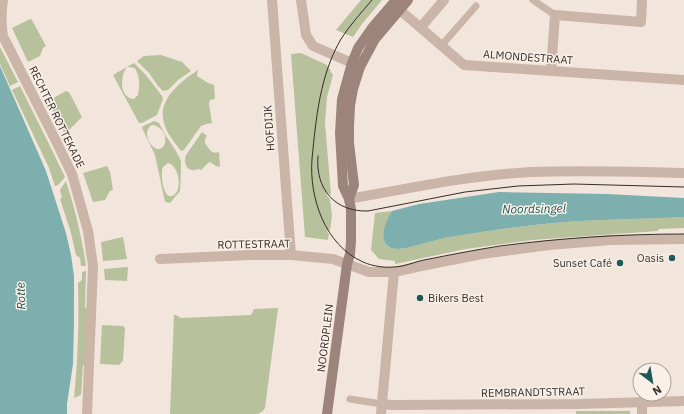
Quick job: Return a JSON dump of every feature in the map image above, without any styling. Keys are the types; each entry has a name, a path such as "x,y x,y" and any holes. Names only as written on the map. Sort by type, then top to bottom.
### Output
{"street":[{"name":"RECHTER ROTTEKADE","path":"3,0 1,27 3,36 72,174 88,231 93,266 87,414"},
{"name":"HOFDIJK","path":"272,0 291,255"},
{"path":"301,0 306,35 313,46 356,65"},
{"path":"408,0 396,4 372,28 358,48 356,65 342,99 340,133 343,186 350,199 491,175 575,171 684,173"},
{"path":"421,28 444,0"},
{"path":"552,71 555,15 641,22 642,0"},
{"name":"ALMONDESTRAAT","path":"396,4 441,46 464,65 684,80"},
{"name":"NOORDPLEIN","path":"327,414 347,264 350,254 350,199"},
{"path":"347,264 369,272 394,272 482,254 549,245 611,240 684,239"},
{"name":"ROTTESTRAAT","path":"160,259 250,255 291,255 334,259 347,264"},
{"path":"382,409 394,272"},
{"name":"REMBRANDTSTRAAT","path":"672,401 684,401"},
{"path":"642,402 642,414"},
{"name":"REMBRANDTSTRAAT","path":"382,409 392,405 642,402"}],"lane":[{"path":"533,0 540,2 555,15"},
{"path":"441,46 476,6"},
{"path":"350,399 382,409"}],"green space":[{"path":"361,0 382,0 353,37 336,30"},
{"path":"30,19 32,20 46,46 43,48 40,56 28,62 12,28"},
{"path":"0,47 18,82 10,86 0,64"},
{"path":"301,53 327,65 333,75 327,97 325,123 331,195 328,193 326,194 330,199 332,215 330,231 329,229 327,231 329,234 328,240 305,237 291,54"},
{"path":"161,55 182,62 191,71 178,80 168,90 163,91 149,73 137,61 144,56"},
{"path":"134,63 146,75 163,99 157,115 142,123 139,123 113,75","holes":["127,67 135,68 139,82 138,95 134,99 129,98 126,95 122,86 123,75"]},
{"path":"198,70 197,76 214,85 215,99 210,100 209,104 212,123 201,126 184,150 181,151 168,133 163,118 163,110 165,103 174,90"},
{"path":"20,86 65,177 58,185 55,186 49,168 12,90"},
{"path":"66,91 69,92 82,117 65,134 48,101"},
{"path":"154,121 159,123 181,161 180,191 170,203 165,202 155,155 142,128 143,126","holes":["152,125 158,127 164,133 165,142 162,148 156,149 148,140 147,131","168,163 175,169 179,180 178,190 172,196 166,194 162,180 163,167"]},
{"path":"202,132 207,136 205,143 209,149 214,153 219,152 220,167 210,162 201,170 192,170 186,166 186,155"},
{"path":"107,166 110,172 113,190 110,191 105,200 93,202 83,173"},
{"path":"66,181 78,223 86,266 81,266 80,258 76,255 71,233 60,199 62,198 60,190"},
{"path":"392,211 384,229 384,239 386,244 393,249 411,247 456,236 514,227 566,222 684,217 684,228 532,240 466,249 395,264 395,261 379,259 371,250 375,213"},
{"path":"123,237 127,259 103,261 101,242"},
{"path":"128,267 127,281 105,280 104,269"},
{"path":"86,271 85,308 90,309 86,365 83,365 81,395 74,398 78,341 78,283 82,280 82,272"},
{"path":"278,308 265,408 262,412 257,414 170,414 174,315 181,318 251,315 254,309"},
{"path":"102,325 123,326 125,328 123,361 119,365 100,364"},
{"path":"576,411 630,411 630,414 576,414"}],"water":[{"name":"Rotte","path":"0,66 46,171 66,233 71,255 74,276 73,364 67,414 0,414"},
{"name":"Noordsingel","path":"499,192 607,194 684,198 684,217 553,223 501,229 440,239 399,249 393,249 385,244 383,234 384,229 392,211 419,204"}],"tram line":[{"path":"372,0 341,39 328,67 317,113 312,159 313,189 322,219 329,232 350,254 370,265 397,267 424,260 523,243 592,237 684,234"},
{"path":"318,156 320,179 324,188 337,203 356,210 368,211 465,192 518,186 574,184 684,187"}],"place":[{"name":"Oasis","path":"672,258"},
{"name":"Sunset Café","path":"620,263"},
{"name":"Bikers Best","path":"420,298"}]}
